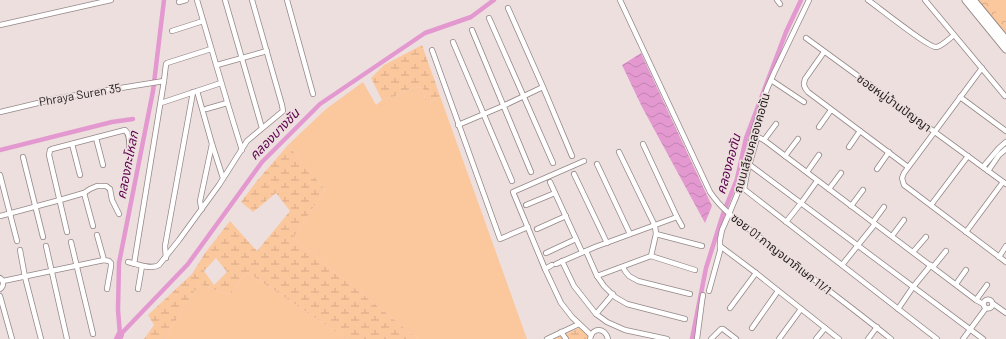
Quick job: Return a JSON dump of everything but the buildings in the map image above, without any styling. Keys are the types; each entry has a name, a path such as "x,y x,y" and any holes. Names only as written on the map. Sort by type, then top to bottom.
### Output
{"main road":[{"path":"966,0 1006,49"},
{"path":"973,0 1006,40"}],"street":[{"path":"0,25 111,0"},
{"path":"179,2 186,0"},
{"path":"197,0 242,150"},
{"path":"225,0 262,128"},
{"path":"128,262 151,268 157,267 166,258 202,209 247,141 282,112 283,109 252,0"},
{"path":"287,0 313,94"},
{"name":"ซอย 01 กาญจนาภิเษก 11/1","path":"620,0 704,180 710,192 722,208 891,339"},
{"name":"ถนนเลียบคลองคอตัน","path":"709,291 720,251 722,230 741,185 754,129 771,80 809,0"},
{"path":"868,0 933,47 939,46 954,35"},
{"path":"925,0 1005,96"},
{"path":"508,8 572,156"},
{"path":"489,18 553,162"},
{"path":"172,31 203,21"},
{"path":"472,30 531,172"},
{"name":"ซอยหมู่บ้านปัญญา","path":"806,38 1004,183"},
{"path":"453,42 512,181"},
{"path":"134,264 161,103 162,81 166,64 167,62 211,49"},
{"path":"217,65 267,50"},
{"path":"432,50 500,239 528,227"},
{"path":"824,52 805,79 804,88 908,167"},
{"path":"982,68 908,167 902,178 904,185 1006,262"},
{"path":"771,80 804,102"},
{"name":"Phraya Suren 35","path":"0,112 59,98 162,81"},
{"path":"161,103 222,83"},
{"path":"458,125 543,87"},
{"path":"195,92 223,178"},
{"path":"166,258 165,246 195,92"},
{"path":"960,97 1006,131"},
{"path":"206,109 227,103"},
{"path":"819,127 831,110"},
{"path":"764,140 776,124"},
{"path":"67,232 49,153 50,150 124,130 128,135 129,154"},
{"path":"849,147 860,131"},
{"path":"937,339 744,189 756,138 758,137 764,140 976,300 990,308 992,303"},
{"path":"96,138 103,165"},
{"path":"785,156 798,139"},
{"path":"983,167 1006,142"},
{"path":"72,144 80,175"},
{"path":"202,209 200,206 200,201 212,144"},
{"path":"643,144 682,226"},
{"path":"988,171 999,155 1006,149"},
{"path":"619,152 655,226 656,234 651,256"},
{"path":"877,169 889,152"},
{"path":"806,172 819,156"},
{"path":"931,205 968,156"},
{"path":"22,157 43,237"},
{"path":"584,161 513,192 561,302 590,337 593,332 601,330 607,335 608,339"},
{"path":"597,164 630,234"},
{"path":"750,165 983,339"},
{"path":"829,189 841,173"},
{"path":"574,174 607,243"},
{"path":"0,175 17,241"},
{"path":"786,222 817,181"},
{"path":"550,182 576,239 604,286 627,304 685,319"},
{"path":"966,232 1004,183"},
{"path":"0,216 60,200 97,186 108,186 112,200 119,214"},
{"path":"851,206 863,190"},
{"path":"84,192 93,226"},
{"path":"526,205 555,193"},
{"path":"842,266 858,246 884,207"},
{"path":"537,229 566,216"},
{"path":"545,268 677,217"},
{"path":"892,236 904,220"},
{"path":"656,234 702,246"},
{"path":"97,235 104,260"},
{"path":"913,252 926,237"},
{"path":"546,253 576,239"},
{"path":"71,242 93,334"},
{"path":"46,246 67,339"},
{"path":"720,246 839,339"},
{"path":"999,256 1006,246"},
{"path":"20,250 41,339"},
{"path":"898,309 913,287 946,251"},
{"path":"597,276 651,256 695,270"},
{"path":"0,289 3,285 1,279 25,276 104,260 111,263 108,289"},
{"path":"562,261 574,286 596,314 606,322 626,330 667,339"},
{"path":"138,289 142,266"},
{"path":"623,267 629,276 638,281 690,294"},
{"path":"956,284 966,270"},
{"path":"730,308 756,273"},
{"path":"976,300 987,285"},
{"path":"752,328 778,291"},
{"path":"596,314 613,294"},
{"path":"697,339 703,295"},
{"path":"0,296 12,339"},
{"path":"963,339 985,306 985,300 990,300 1006,313"},
{"path":"779,339 802,309"},
{"path":"547,339 579,324"},
{"path":"868,339 877,327"},
{"path":"816,339 825,328"},
{"path":"712,339 721,329 736,339"},
{"path":"561,332 566,339"}],"green space":[{"path":"973,0 1006,0 1006,39"},
{"path":"976,0 989,0 992,3 998,17 1006,21 1006,36"},
{"path":"422,45 440,96 429,103 425,100 423,88 414,87 382,100 371,78 384,65"},
{"path":"363,82 376,105 382,100 414,87 423,88 425,100 429,103 440,96 527,339 418,339 293,238 325,190 288,145 326,109"},
{"path":"288,145 325,190 293,238 418,339 347,339 247,272 230,295 199,284 164,339 144,339 154,325 148,315 192,274 205,253 230,221 257,251 290,211 276,193 253,212 241,202","holes":["216,258 227,272 214,285 204,271"]},
{"path":"247,272 347,339 164,339 199,284 230,295"},
{"path":"581,327 587,334 587,339 554,339"}],"water":[{"path":"641,53 712,206 705,223 642,107 622,65"}],"waterway":[{"name":"คลองกะโหลก","path":"120,335 118,310 119,263 153,91 164,0"},
{"name":"คลองบางชัน","path":"120,335 188,264 262,162 320,104 425,33 471,17 494,0"},
{"name":"คลองคอตัน","path":"692,339 706,268 723,214 737,179 746,138 786,32 801,0"},
{"path":"0,150 112,122 133,119"},
{"name":"คลองบางชัน","path":"118,339 120,335"}]}
